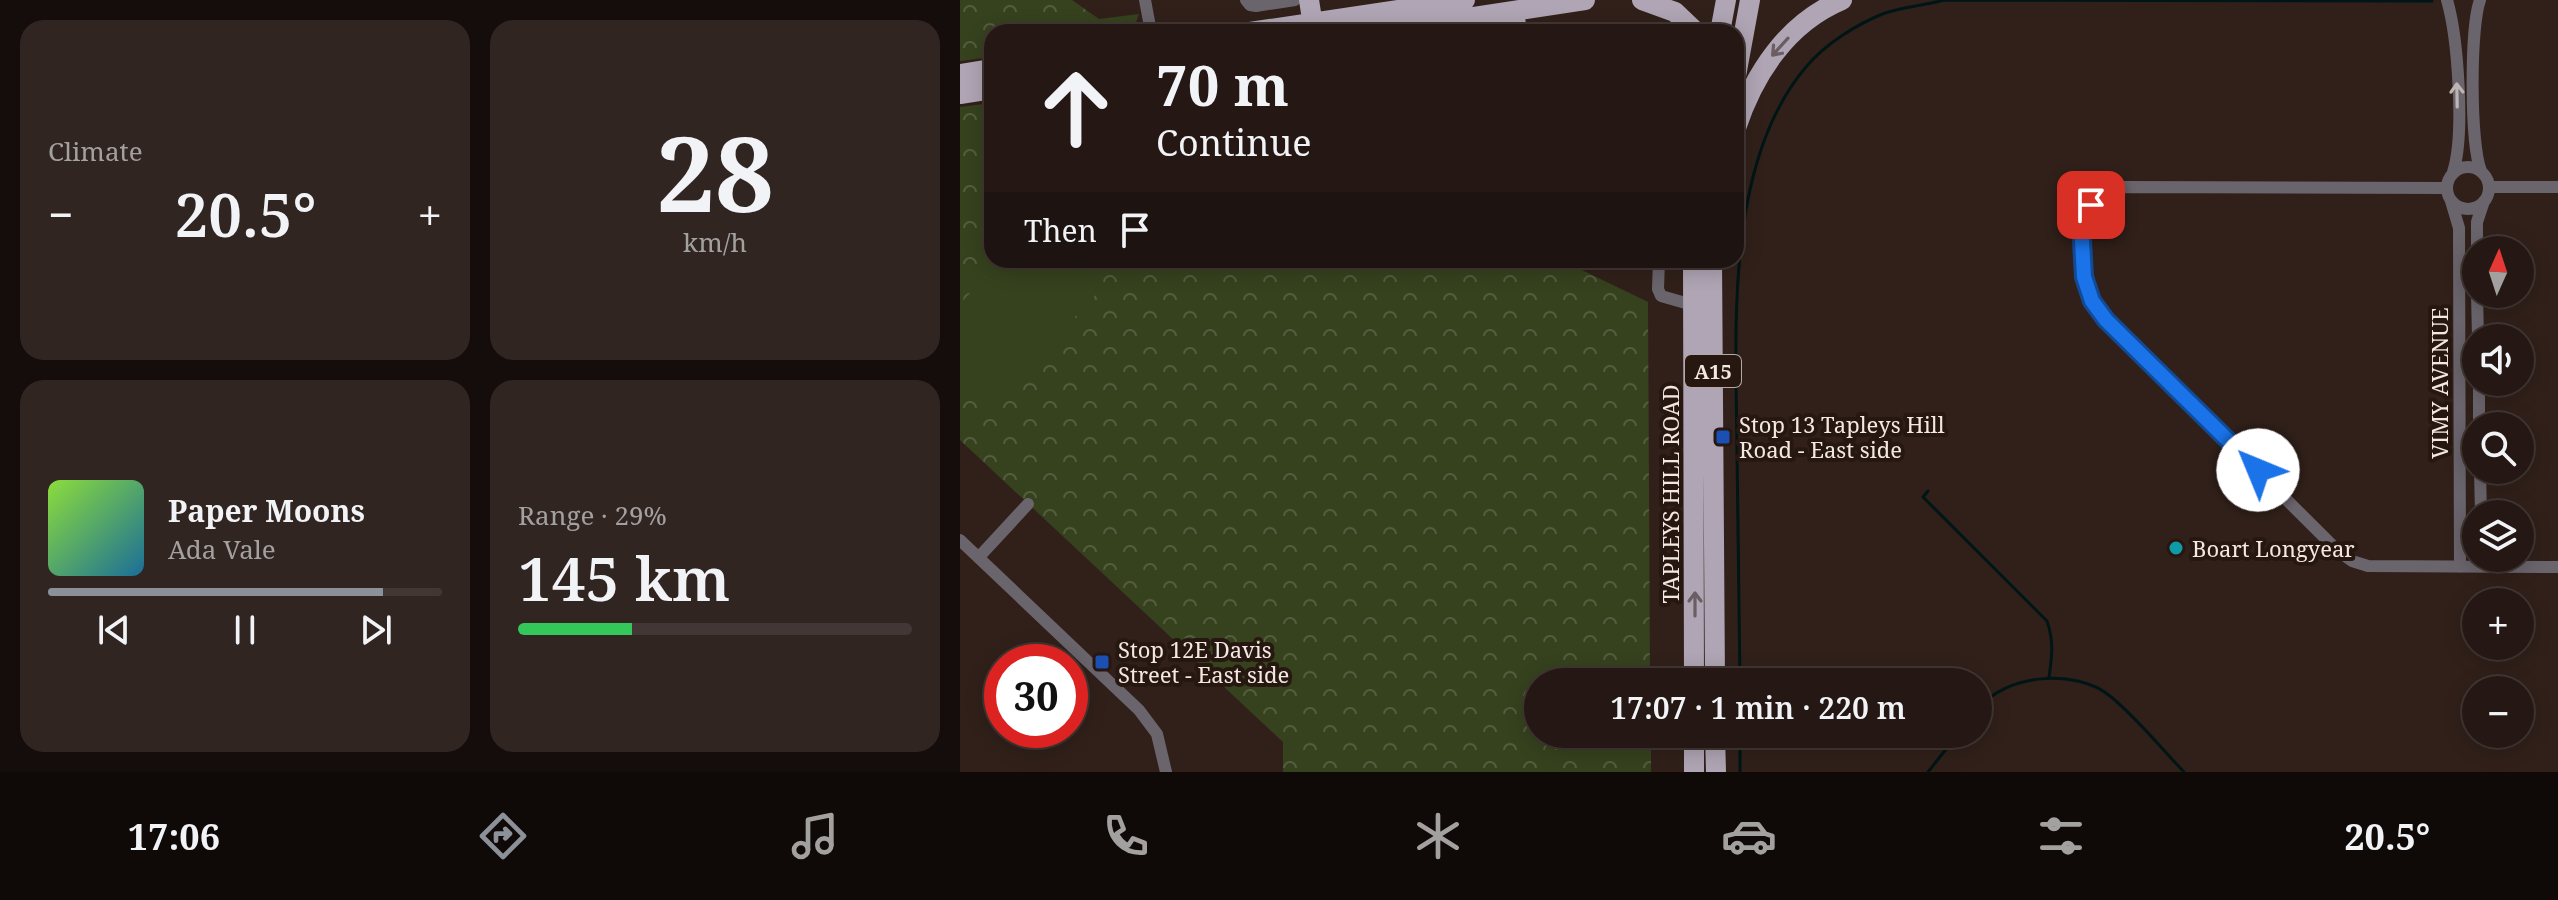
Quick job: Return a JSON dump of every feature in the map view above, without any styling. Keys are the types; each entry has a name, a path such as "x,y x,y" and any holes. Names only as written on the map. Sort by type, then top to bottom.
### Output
{"main road":[{"path":"1309,0 1312,24"},
{"path":"1335,24 1465,0"},
{"path":"1428,24 1585,0"},
{"path":"1642,0 1675,12 1688,24"},
{"path":"1722,24 1726,0"},
{"path":"1744,33 1750,0"},
{"path":"1744,106 1752,85 1771,56 1797,29 1842,0"},
{"path":"1514,11 1516,24"},
{"path":"960,74 984,70"},
{"path":"960,94 984,90"},
{"name":"TAPLEYS HILL ROAD","path":"1693,268 1694,668"},
{"name":"TAPLEYS HILL ROAD","path":"1712,268 1715,668"},
{"path":"1694,748 1694,772"},
{"path":"1715,748 1716,772"}],"street":[{"path":"1145,0 1150,24"},
{"path":"1246,0 1256,6 1295,0"},
{"path":"2447,0 2456,50 2458,154 2449,195"},
{"path":"2477,236 2477,222 2489,187 2475,148 2476,17 2480,0"},
{"path":"2453,172 2469,167 2481,171"},
{"path":"2460,567 2368,566 2352,561 2337,550 2106,320 2092,301 2084,277 2081,223 2091,205 2107,193 2125,187 2449,195 2466,209 2484,201"},
{"path":"2489,187 2558,187"},
{"name":"VIMY AVENUE","path":"2449,195 2459,228 2460,567"},
{"path":"1659,268 1658,289 1661,296 1692,305 1714,306"},
{"path":"979,557 1028,504"},
{"path":"960,540 1139,710 1157,734 1166,772"},
{"path":"2534,566 2558,567"}],"green space":[{"path":"960,0 1072,0 1099,19 1139,14 1135,24 984,24 984,58 960,61"},
{"path":"984,104 984,268 1578,268 1648,302 1650,668 1524,668 1524,748 1651,748 1651,772 1283,772 1283,742 960,440 960,107"},
{"path":"994,268 1077,268 1100,290 995,403 960,370 960,304"}],"waterway":[{"path":"1744,226 1760,151 1779,106 1822,50 1853,29 1892,11 1945,0 2432,1"},
{"path":"1739,268 1736,355 1740,668"},
{"path":"1928,491 1923,497 2047,621 2052,649 2049,677"},
{"path":"1992,696 2005,688 2041,679 2079,681 2096,687 2139,723 2184,772"},
{"path":"1740,748 1740,772"},
{"path":"1928,772 1947,748"}],"place":[{"name":"Stop 13 Tapleys Hill Road - East side","path":"1723,437"},
{"name":"Boart Longyear","path":"2176,548"},
{"name":"Stop 12E Davis Street - East side","path":"1102,662"}],"route":[{"path":"2091,205 2081,223 2081,244 2084,277 2092,301 2106,320 2258,470"}]}
